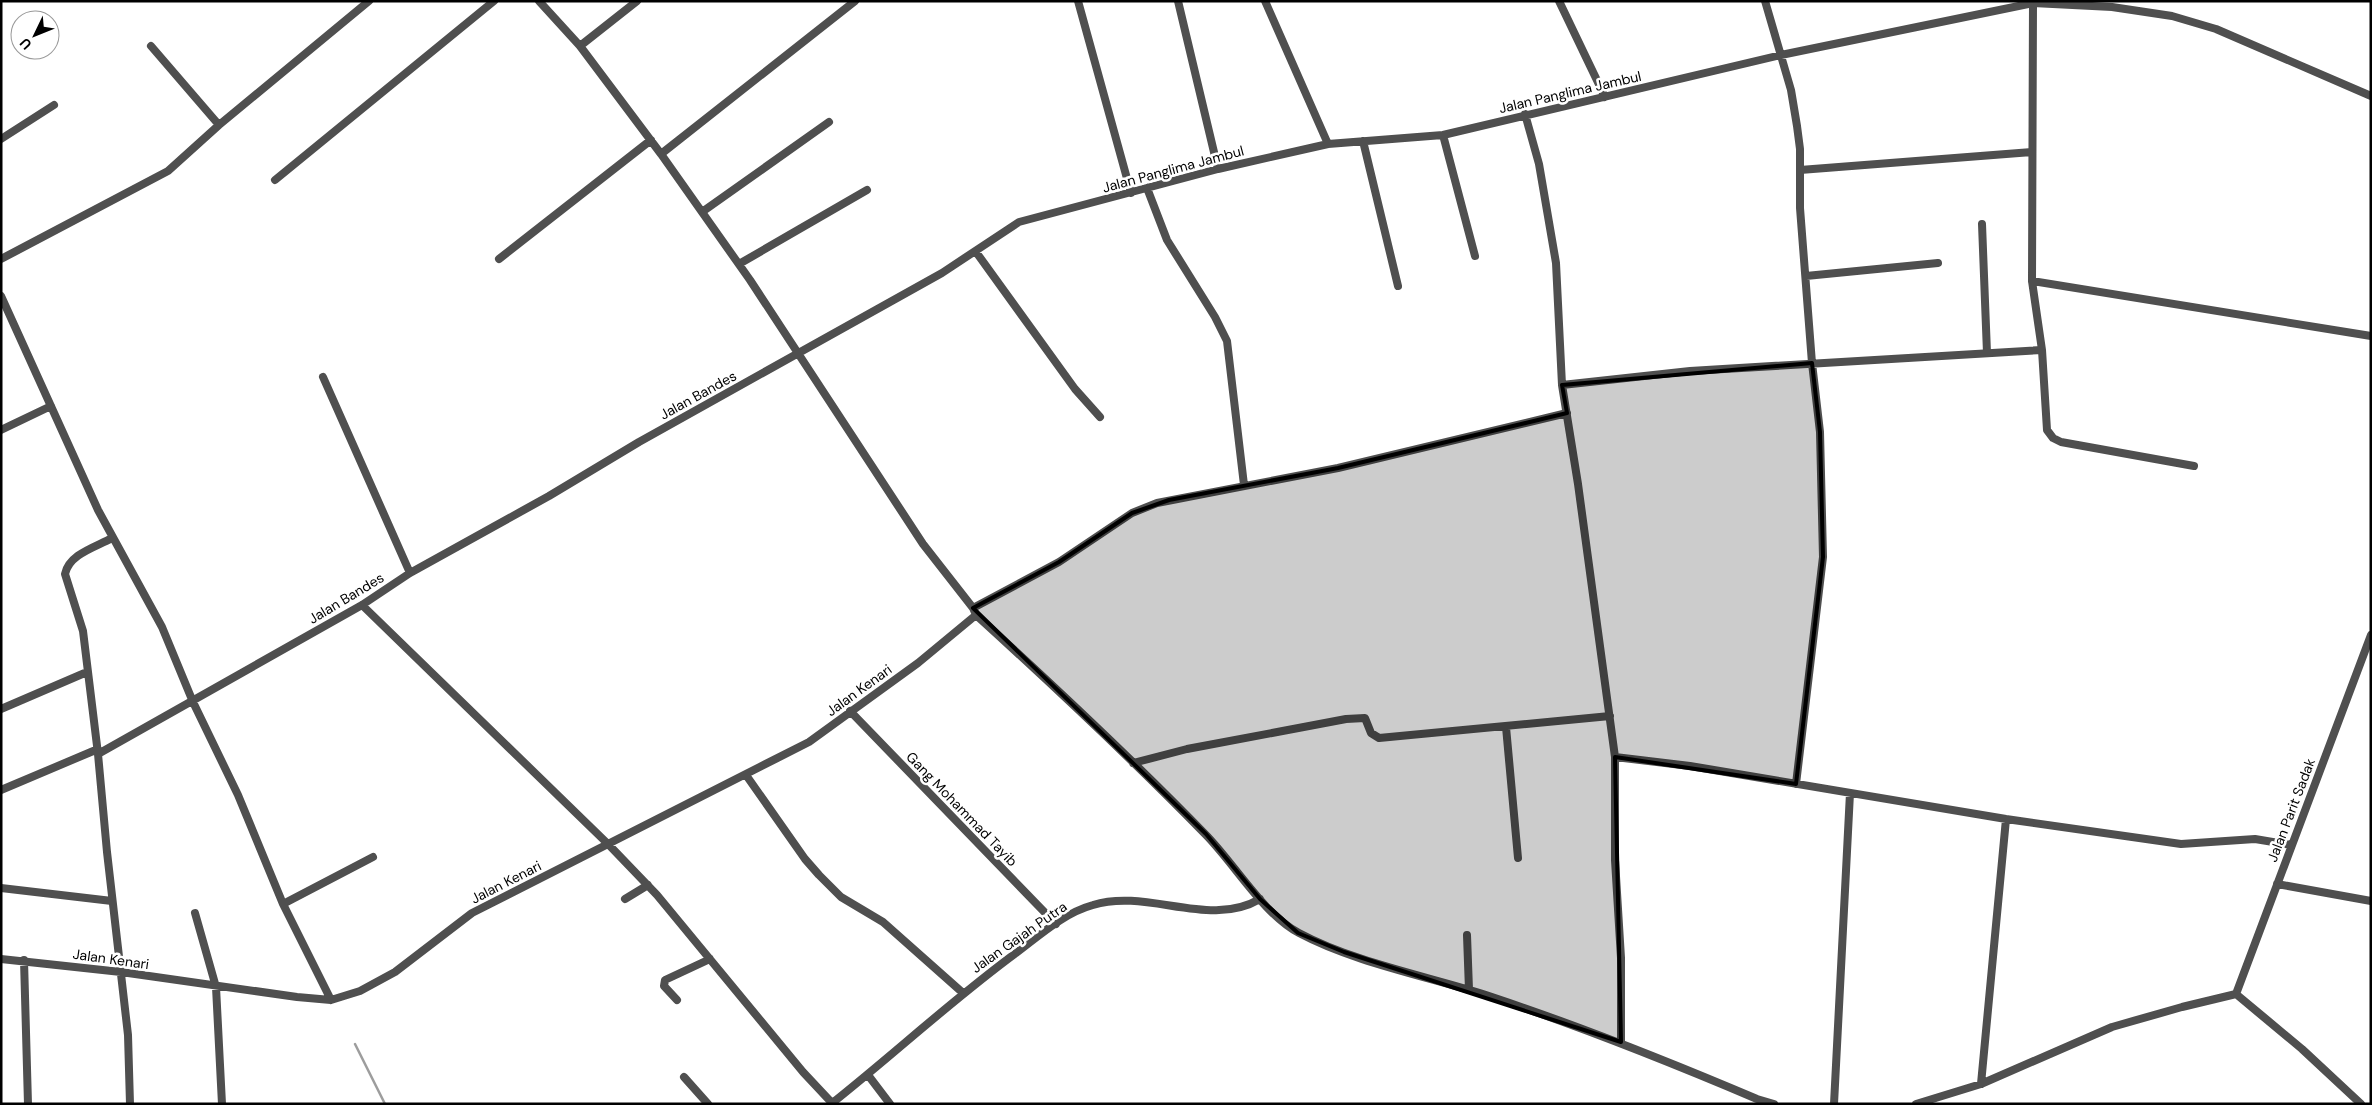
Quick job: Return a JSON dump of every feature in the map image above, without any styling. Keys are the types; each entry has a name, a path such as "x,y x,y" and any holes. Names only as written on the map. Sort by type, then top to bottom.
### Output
{"street":[{"path":"1,259 168,171 219,125 368,1"},
{"path":"275,180 494,1"},
{"path":"539,1 580,46 661,154 739,264 923,544 974,612 1133,763 1218,848 1260,899 1282,922 1298,933 1344,952 1469,990 1620,1042 1757,1099 1774,1104"},
{"path":"580,46 637,1"},
{"path":"661,154 855,1"},
{"path":"1078,1 1131,193"},
{"path":"1178,1 1218,169"},
{"path":"1266,1 1328,144"},
{"path":"1559,1 1605,97"},
{"path":"1765,1 1794,107 1800,170 1800,208 1812,363 1820,432 1823,557 1796,784"},
{"path":"2033,2 2032,281 2042,350 2045,411 2048,430 2053,438 2061,442 2194,466"},
{"name":"Jalan Panglima Jambul","path":"798,354 976,252 1019,222 1218,169 1328,144 1443,135 1525,114 1781,55 2033,2 2112,7 2172,16 2216,29 2371,96"},
{"path":"151,46 219,125"},
{"path":"1,139 54,105"},
{"path":"1525,114 1539,164 1556,263 1562,385 1615,757 1615,860 1621,958 1620,1042"},
{"path":"702,212 829,122"},
{"path":"1443,135 1475,256"},
{"path":"499,259 651,140"},
{"path":"1363,141 1398,286"},
{"path":"1800,170 2032,152"},
{"path":"1147,188 1168,240 1211,309 1227,341 1244,485"},
{"path":"739,264 867,190"},
{"path":"1982,224 1987,353"},
{"path":"976,252 1075,389 1100,417"},
{"path":"1806,276 1938,263"},
{"path":"2032,281 2371,336"},
{"path":"1,296 112,538 162,627 192,702 238,795 283,904 332,1000"},
{"path":"1562,385 1586,384 1690,371 2042,350"},
{"name":"Jalan Bandes","path":"1,790 98,752 192,702 362,605 410,573 798,354"},
{"path":"323,377 410,573"},
{"path":"1,430 51,406"},
{"name":"Jalan Kenari","path":"1,959 121,972 216,987 332,1000 360,991 395,972 472,914 809,742 918,663 974,612 1059,562 1132,513 1169,500 1338,468 1567,413"},
{"path":"112,538 79,554 66,571 66,578 83,631 87,672 94,711 112,901 128,1035 130,1104"},
{"path":"362,605 609,845 648,886 831,1104"},
{"name":"Jalan Parit Sadak","path":"2236,994 2283,885 2291,845 2371,635"},
{"path":"1,709 87,672"},
{"name":"Gang Mohammad Tayib","path":"850,711 1056,924"},
{"path":"1133,763 1187,749 1354,718 1365,718 1371,734 1379,738 1610,716"},
{"path":"1506,727 1518,858"},
{"path":"1615,757 1690,766 2006,819 2181,844 2255,840 2291,845"},
{"path":"746,775 805,859 819,875 841,897 883,922 963,993"},
{"path":"1834,1104 1850,793"},
{"path":"1981,1084 2006,819"},
{"path":"283,904 372,857"},
{"path":"2283,885 2343,894 2371,901"},
{"path":"625,899 648,886"},
{"path":"1,888 112,901"},
{"name":"Jalan Gajah Putra","path":"831,1104 868,1075 963,993 1056,924 1077,911 1106,901 1143,902 1222,912 1245,908 1260,899"},
{"path":"195,913 216,987 222,1104"},
{"path":"1467,935 1469,990"},
{"path":"677,1000 664,986 665,980 710,959"},
{"path":"24,960 28,1104"},
{"path":"1916,1104 1981,1084 2112,1027 2182,1006 2236,994 2302,1049 2361,1104"},
{"path":"868,1075 890,1104"},
{"path":"684,1077 708,1104"}],"highlighted area":[{"path":"1812,363 1820,432 1823,557 1796,784 1615,757 1621,1042 1344,952 1298,933 1260,899 1206,834 973,608 1059,562 1132,513 1169,500 1338,468 1567,413 1562,385"}],"waterway":[{"path":"355,1044 385,1104"}]}
